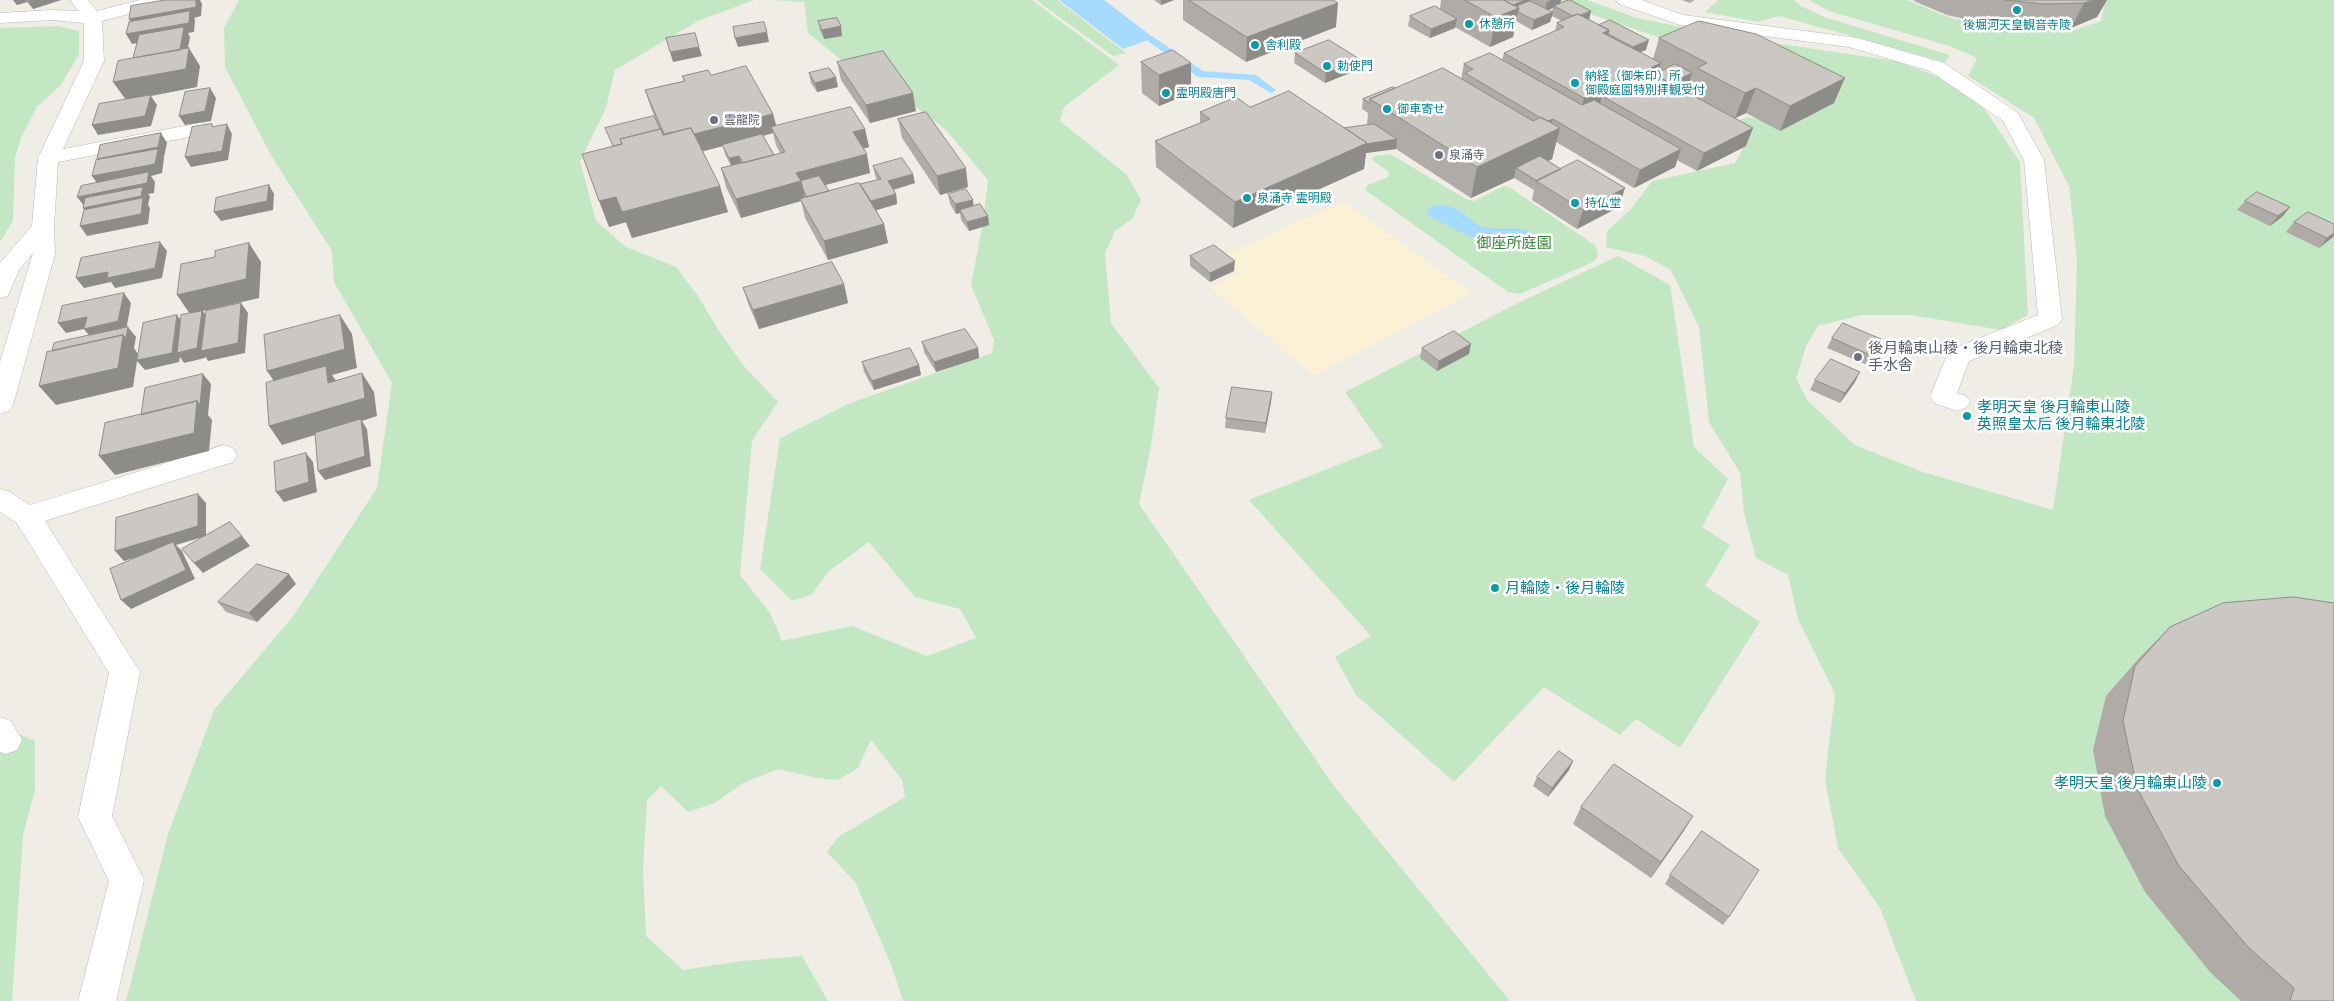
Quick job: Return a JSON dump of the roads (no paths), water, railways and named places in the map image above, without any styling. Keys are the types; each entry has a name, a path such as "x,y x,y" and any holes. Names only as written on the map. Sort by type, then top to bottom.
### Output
{"street":[{"path":"0,405 44,254 43,227 48,158 94,61 93,18 79,0"},
{"path":"0,18 52,15 93,18 162,0"},
{"path":"1625,0 1680,20 1851,42 1937,67 2011,118 2034,160 2050,319 1958,356 1943,397 1957,402"},
{"path":"48,158 200,129"},
{"path":"0,291 8,268 43,227"},
{"path":"27,516 224,455"},
{"path":"0,499 27,516 126,672 95,817 126,880 97,1001"}],"water":[{"path":"1059,0 1104,0 1154,38 1123,49"},
{"path":"1449,206 1461,212 1478,225 1497,229 1522,229 1534,234 1534,237 1523,246 1515,247 1468,236 1428,216 1427,212 1431,207"}],"waterway":[{"path":"1152,39 1202,75 1208,73 1252,77 1271,90"}],"place":[{"name":"後堀河天皇観音寺陵","path":"2017,10"},
{"name":"休憩所","path":"1469,24"},
{"name":"舎利殿","path":"1255,45"},
{"name":"勅使門","path":"1327,66"},
{"name":"納経（御朱印）所 御殿庭園特別拝観受付","path":"1575,83"},
{"name":"霊明殿唐門","path":"1166,93"},
{"name":"御車寄せ","path":"1387,109"},
{"name":"雲龍院","path":"714,120"},
{"name":"泉涌寺","path":"1439,155"},
{"name":"泉涌寺 霊明殿","path":"1247,198"},
{"name":"持仏堂","path":"1575,203"},
{"name":"後月輪東山稜・後月輪東北稜 手水舎","path":"1858,357"},
{"name":"孝明天皇 後月輪東山陵 英照皇太后 後月輪東北陵","path":"1967,416"},
{"name":"月輪陵・後月輪陵","path":"1495,588"},
{"name":"孝明天皇 後月輪東山陵","path":"2217,783"}],"park label":[{"name":"御座所庭園","path":"1514,243"}]}
